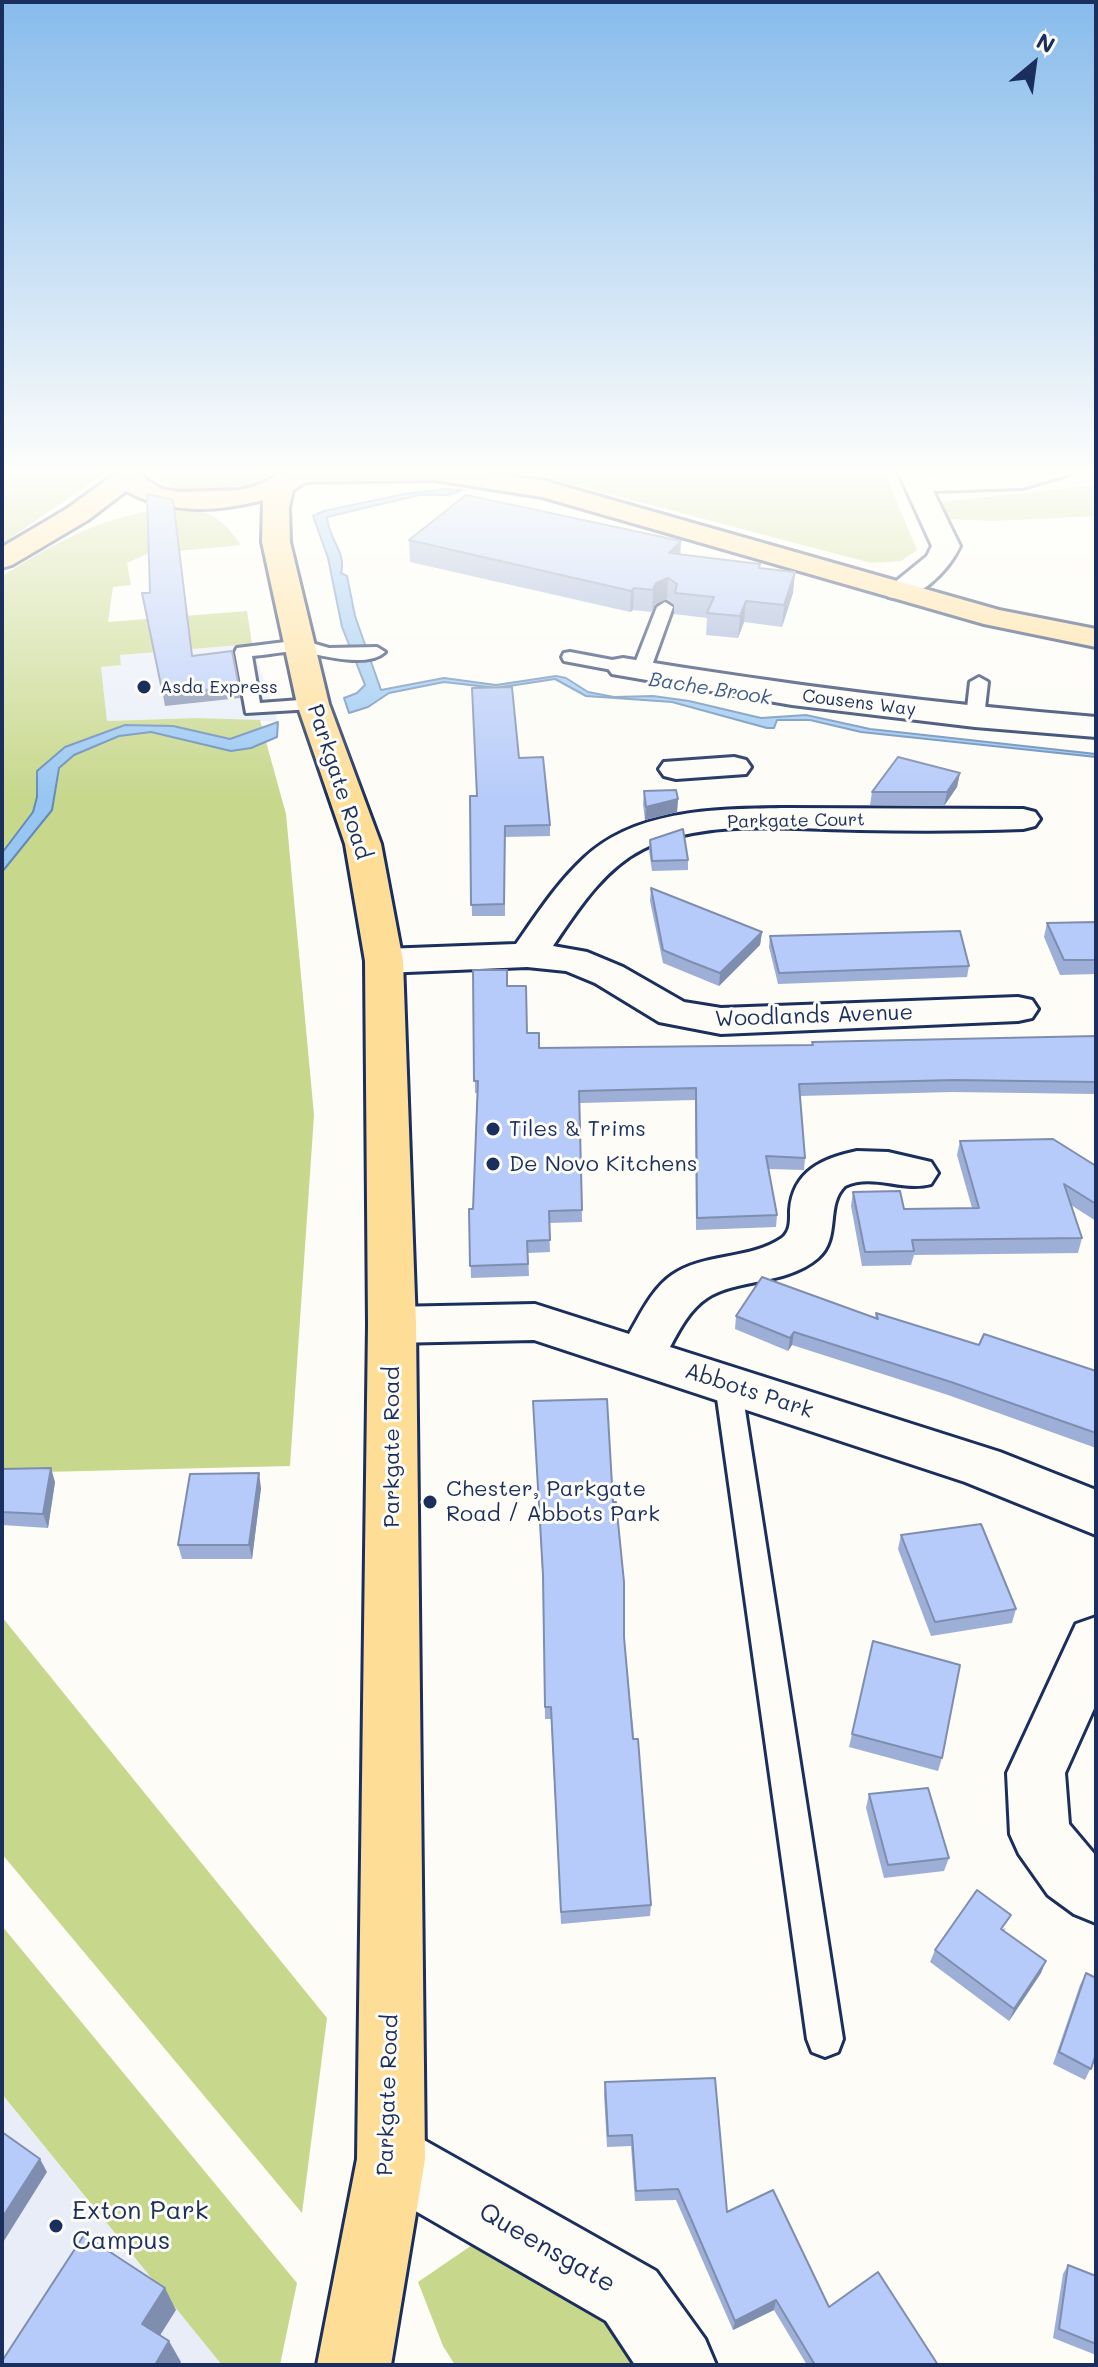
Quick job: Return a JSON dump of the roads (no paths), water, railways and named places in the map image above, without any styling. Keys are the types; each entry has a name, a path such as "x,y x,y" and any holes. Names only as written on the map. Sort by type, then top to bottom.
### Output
{"main road":[{"name":"Parkgate Road","path":"290,579 315,649 313,704 363,844 384,961 392,1325 391,2159 354,2365"},
{"path":"861,579 995,618 1096,638"}],"street":[{"path":"899,591 914,579"},
{"name":"Cousens Way","path":"632,669 792,695 975,717 1096,727"},
{"name":"Parkgate Court","path":"706,768 710,822"},
{"name":"Parkgate Court","path":"527,955 601,861 630,841 672,828 710,822 800,818 886,835 1023,819"},
{"name":"Woodlands Avenue","path":"384,961 527,955 573,960 609,975 673,1013 721,1021 1018,1009"},
{"path":"640,1356 672,1304 692,1284 781,1259 803,1247 813,1230 815,1195 824,1180 839,1171 859,1166 896,1168 916,1173"},
{"name":"Abbots Park","path":"392,1325 535,1322 982,1467 1096,1513"},
{"path":"1096,1641 1036,1773 1040,1834 1070,1874 1096,1893"},
{"name":"Queensgate","path":"391,2159 631,2296 679,2365"}],"lane":[{"path":"570,657 632,669 665,607"},
{"path":"315,649 377,652"},
{"path":"975,717 979,682"},
{"path":"728,1384 825,2039"}],"water":[{"path":"332,579 348,579 355,616 381,690 444,678 496,685 556,676 566,678 588,692 614,697 653,696 689,701 761,718 806,715 870,729 1096,754 1096,757 861,732 810,720 777,720 774,728 767,728 672,702 586,696 555,679 496,688 444,682 389,693 368,707 349,713 344,698 357,693 365,685 342,627"},
{"path":"278,722 277,737 251,748 231,751 151,732 119,736 74,755 59,768 52,810 2,872 2,853 33,812 37,797 37,771 65,747 125,725 173,726 230,739"}],"place":[{"name":"Asda Express","path":"144,687"},
{"name":"Tiles & Trims","path":"493,1129"},
{"name":"De Novo Kitchens","path":"493,1164"},
{"name":"Chester, Parkgate Road / Abbots Park","path":"430,1502"},
{"name":"Exton Park Campus","path":"56,2226"}],"water label":[{"name":"Bache Brook","path":"710,689"}]}
